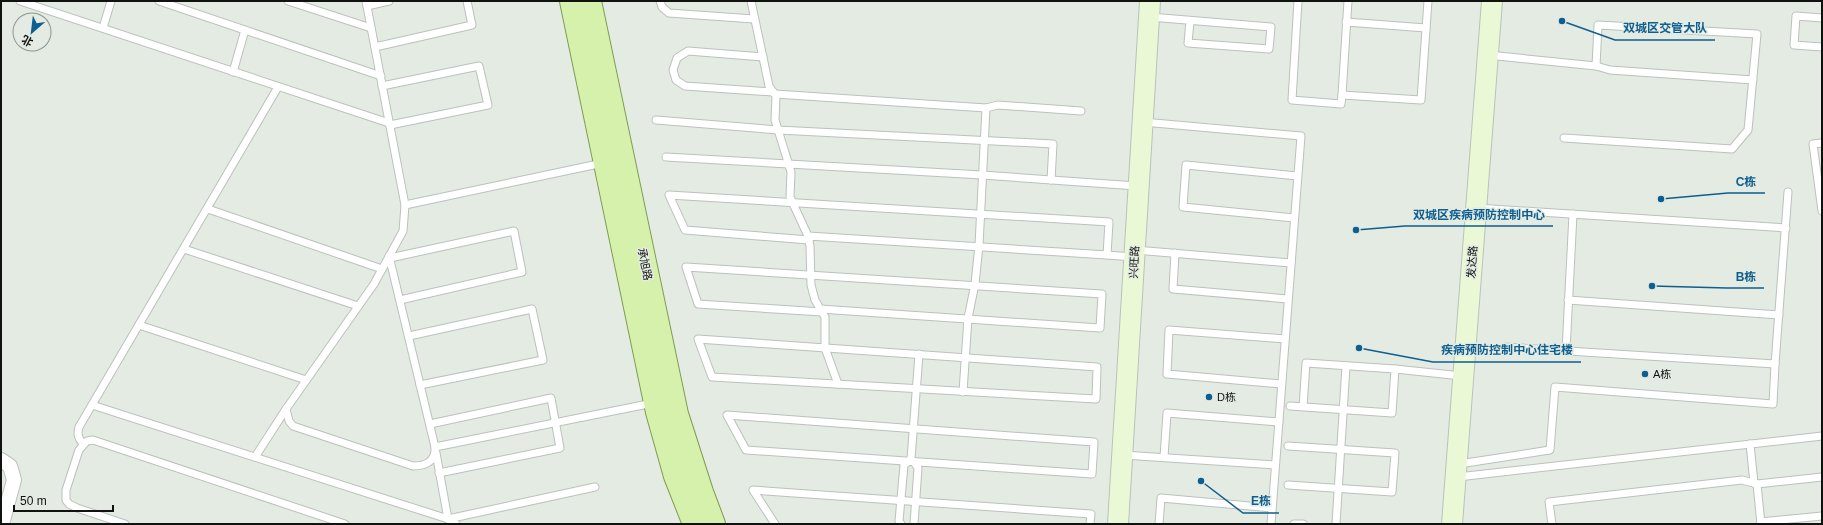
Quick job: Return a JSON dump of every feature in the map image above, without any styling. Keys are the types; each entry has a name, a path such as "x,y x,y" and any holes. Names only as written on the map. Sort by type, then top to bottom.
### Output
{"main road":[{"name":"承旭路","path":"571,1 655,402 675,476 694,524"},
{"name":"承旭路","path":"590,1 678,414 702,492 714,524"}],"street":[{"name":"发达路","path":"1452,524 1492,1"},
{"name":"兴旺路","path":"1118,524 1150,9"},
{"path":"1,460 10,466 14,480 2,524"}],"lane":[{"path":"20,1 390,124 488,105 479,66 382,86"},
{"path":"103,28 111,1"},
{"path":"159,1 381,76"},
{"path":"288,1 371,28"},
{"path":"255,457 286,409 358,306 390,257 403,231 405,205 367,3 389,1"},
{"path":"375,47 472,25 467,1"},
{"path":"660,1 662,7 669,13 754,19"},
{"path":"751,1 768,86 774,93 775,120 791,172 790,197 809,238 810,276 815,300 825,317 825,348 838,384"},
{"path":"1298,1 1292,100 1341,104 1348,1"},
{"path":"1342,94 1420,100 1428,1"},
{"path":"1150,9 1190,21 1271,27 1269,49 1188,43 1190,21"},
{"path":"1822,18 1796,16 1794,45 1822,46"},
{"path":"1346,22 1426,28"},
{"path":"1564,138 1732,149 1748,130 1757,34 1598,25 1596,66"},
{"path":"233,72 245,30"},
{"path":"763,58 688,51 677,58 673,70 676,80 685,86 986,108 998,105 1081,111"},
{"path":"1488,56 1596,66 1610,70 1753,80"},
{"path":"83,444 77,432 278,87"},
{"path":"963,392 968,319 975,286 979,247 986,108"},
{"path":"656,120 778,130 984,139 1053,144 1051,180"},
{"path":"1143,122 1301,136 1271,524"},
{"path":"1822,143 1813,144 1821,190 1822,211"},
{"path":"666,157 982,174 1139,186"},
{"path":"405,205 605,163"},
{"path":"1294,218 1183,208 1186,165 1298,176"},
{"path":"1456,471 1550,450 1555,387 1773,404 1788,192"},
{"path":"1107,255 1109,222 669,195 685,230 1107,255 1175,254 1290,263"},
{"path":"1476,208 1786,228"},
{"path":"208,209 382,269"},
{"path":"1566,350 1573,214"},
{"path":"390,257 514,231 522,272 400,300"},
{"path":"184,249 358,306"},
{"path":"1175,254 1173,289 1288,299"},
{"path":"390,257 430,424 448,519"},
{"path":"686,267 810,276 975,286 1102,294 1100,328 698,304 686,267"},
{"path":"1568,300 1779,315"},
{"path":"409,336 532,309 543,360 420,385"},
{"path":"139,325 306,380"},
{"path":"1281,384 1167,374 1169,330 1285,339"},
{"path":"698,339 825,348 919,354 1097,367 1096,399 712,377 698,339"},
{"path":"1505,347 1775,364"},
{"path":"914,524 918,468 911,461 919,354"},
{"path":"1304,407 1306,363 1463,376"},
{"path":"1336,524 1346,366"},
{"path":"1290,406 1392,414 1395,370"},
{"path":"430,424 551,398 560,448 439,473"},
{"path":"435,450 655,402"},
{"path":"92,405 448,519 456,524"},
{"path":"286,409 288,421 293,426 413,466 422,466 429,463 434,458 435,450"},
{"path":"1164,457 1167,414 1278,422"},
{"path":"727,416 1094,442 1092,474 911,461 746,450 727,416"},
{"path":"1456,471 1822,436"},
{"path":"125,524 77,508 69,504 66,500 66,490 79,450 87,441 93,440 346,524"},
{"path":"1750,444 1761,523 1822,516"},
{"path":"1288,446 1395,453 1392,492 1288,485"},
{"path":"1123,455 1276,465"},
{"path":"901,524 899,521 904,465 911,461"},
{"path":"1552,524 1549,502 1742,480 1756,484 1822,477"},
{"path":"448,519 595,487"},
{"path":"776,524 753,490 916,500 1090,514 1090,524"},
{"path":"1160,524 1161,498 1272,508"},
{"path":"1294,524 1303,524"}],"place":[{"name":"双城区交管大队","path":"1562,21"},
{"name":"C栋","path":"1661,199"},
{"name":"双城区疾病预防控制中心","path":"1356,230"},
{"name":"B栋","path":"1652,286"},
{"name":"疾病预防控制中心住宅楼","path":"1359,348"},
{"name":"A栋","path":"1645,374"},
{"name":"D栋","path":"1209,397"},
{"name":"E栋","path":"1201,481"}]}
